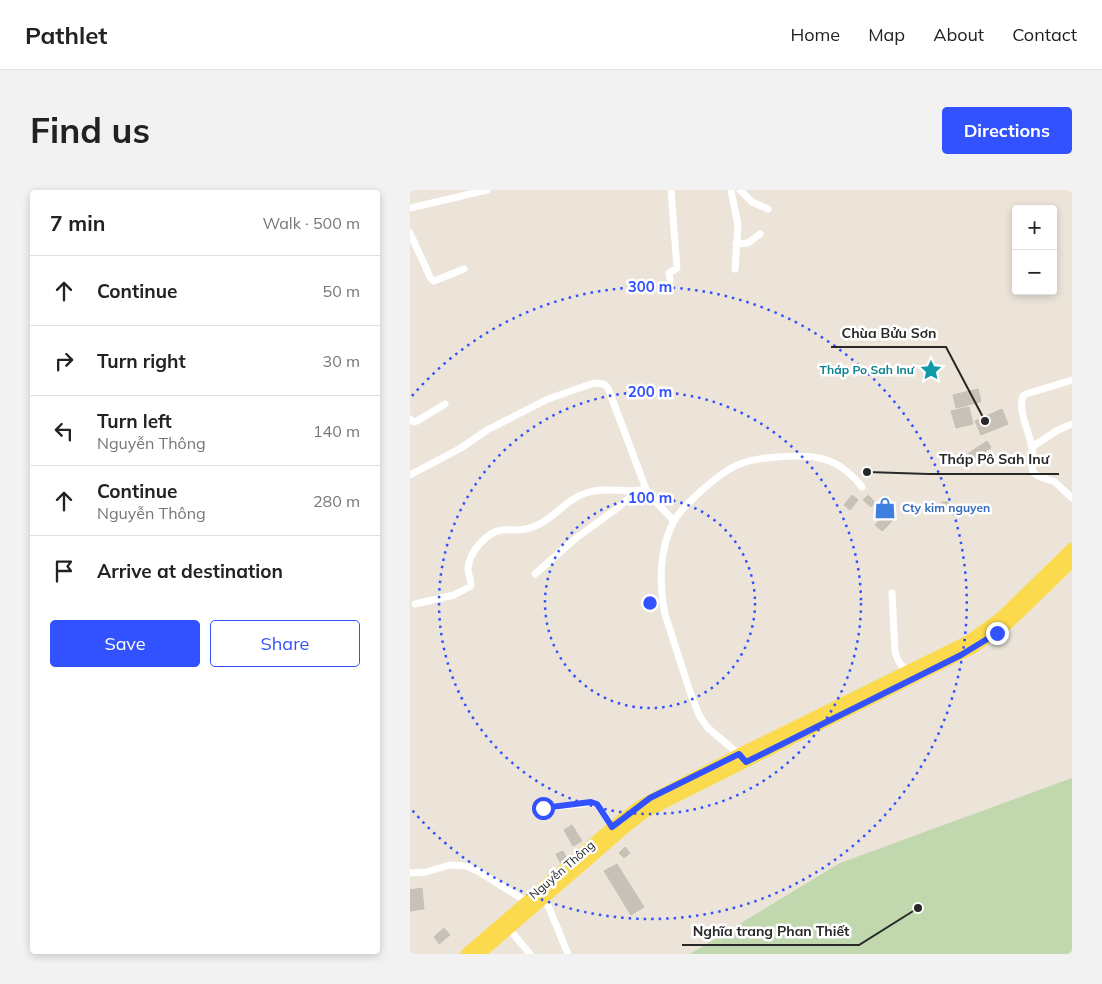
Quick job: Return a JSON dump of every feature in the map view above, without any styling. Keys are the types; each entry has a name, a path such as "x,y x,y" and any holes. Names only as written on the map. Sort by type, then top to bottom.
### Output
{"main road":[{"name":"Nguyễn Thông","path":"480,954 644,813 742,758 908,670 954,648 991,626 1072,548"},
{"name":"Nguyễn Thông","path":"466,954 612,827 650,798 742,758 979,645 1009,623 1072,562"}],"street":[{"path":"410,208 487,190"},
{"path":"670,280 669,273 678,268 671,190"},
{"path":"731,190 738,225 735,269"},
{"path":"740,190 752,202 768,209"},
{"path":"410,232 434,281 464,269"},
{"path":"736,244 748,243 760,234"},
{"path":"1072,380 1023,396 1021,401 1025,426 1032,448 1032,469 1035,474 1055,482 1072,498"},
{"path":"410,475 461,448 487,430 533,406 582,386 600,382 608,388 646,489 674,521"},
{"path":"410,419 414,422 445,404"},
{"path":"1032,448 1058,430 1072,424"},
{"path":"742,758 708,728 700,717 664,614 662,603 663,558 667,539 674,521 686,505 730,469 739,464 758,459 806,455 818,456 829,460 849,474 862,487"},
{"path":"415,604 454,595 471,586 468,567 473,550 497,532 502,530 518,531 537,526 570,501 592,491 604,489 636,491 646,489"},
{"path":"535,574 576,538 619,507 636,491"},
{"path":"892,593 895,652 902,667 908,670"},
{"path":"543,808 591,802 597,804 612,827"},
{"path":"410,873 426,872 450,865 466,866 478,871 527,902"},
{"path":"545,898 568,954"},
{"path":"509,930 530,954"}],"green space":[{"path":"1072,778 1072,954 690,954 840,863"}],"building":[{"path":"978,389 981,401 956,408 953,395"},
{"path":"969,407 973,424 956,428 951,411"},
{"path":"1002,409 1008,424 981,435 975,421"},
{"path":"987,441 991,447 970,461 966,455"},
{"path":"852,495 858,500 850,510 844,505"},
{"path":"868,495 875,502 871,507 863,500"},
{"path":"941,502 948,502 948,508 942,508"},
{"path":"887,511 894,517 882,531 875,525"},
{"path":"572,825 582,841 573,846 564,830"},
{"path":"625,847 630,853 624,858 619,853"},
{"path":"563,851 568,861 561,864 556,854"},
{"path":"617,864 644,907 631,915 604,871"},
{"path":"422,888 424,909 410,911 410,890"},
{"path":"444,928 450,935 439,944 434,937"}],"place":[{"name":"Tháp Po Sah Inư","path":"931,370"},
{"name":"Chùa Bửu Sơn","path":"985,421"},
{"name":"Tháp Pô Sah Inư","path":"867,472"},
{"name":"Cty kim nguyen","path":"885,508"},
{"name":"Nghĩa trang Phan Thiết","path":"918,908"}],"route":[{"path":"543,808 591,802 597,804 612,827 650,798 739,754 746,762 961,655 997,633"}]}
